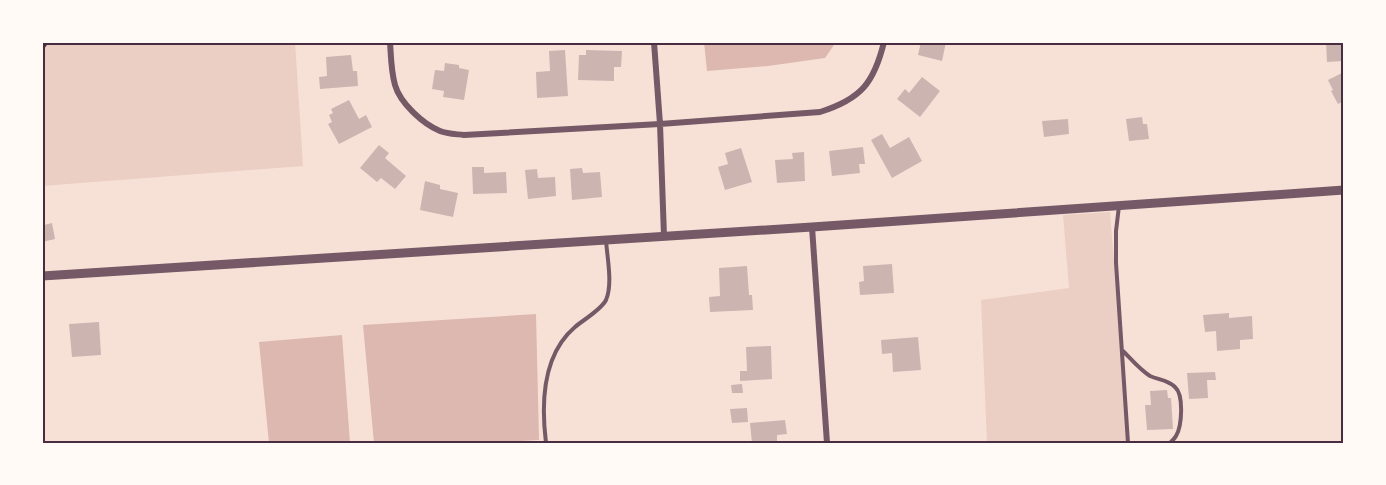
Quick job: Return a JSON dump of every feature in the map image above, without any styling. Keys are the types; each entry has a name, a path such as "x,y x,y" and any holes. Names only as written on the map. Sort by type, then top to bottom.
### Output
{"street":[{"path":"390,42 391,65 396,87 408,107 424,122 441,132 464,135 820,112 839,106 863,89 873,75 884,42"},
{"path":"654,42 664,236"},
{"path":"42,276 812,227 1344,190"},
{"path":"812,227 827,443"}],"lane":[{"path":"1119,206 1116,263 1128,443"},
{"path":"546,443 544,396 547,374 552,358 562,340 605,302 609,285 606,240"},
{"path":"1122,350 1146,373 1154,378 1165,380 1178,389 1180,422 1177,434 1170,443"}],"path":[{"path":"42,50 48,42"}],"shaded area":[{"path":"42,42 295,42 303,166 42,186"},
{"path":"704,42 836,42 825,58 707,71"},
{"path":"1110,212 1129,443 987,443 981,300 1069,288 1063,215"},
{"path":"536,314 539,440 489,443 374,443 363,325"},
{"path":"342,335 350,443 269,443 259,342"}],"building":[{"path":"921,42 946,42 942,61 918,55"},
{"path":"1326,42 1344,42 1343,61 1327,62"},
{"path":"565,50 568,96 537,98 536,72 550,71 549,51"},
{"path":"586,50 622,51 621,67 614,67 614,81 578,80 579,55 586,55"},
{"path":"351,55 353,71 357,71 358,86 320,89 319,77 327,76 326,57"},
{"path":"445,63 459,65 459,68 469,70 464,100 443,97 444,91 432,89 435,70 444,71"},
{"path":"1344,72 1344,101 1338,104 1328,80"},
{"path":"922,77 940,91 920,117 897,99 905,89 909,93"},
{"path":"349,100 359,119 366,115 372,127 339,144 328,124 332,122 329,115 333,113 331,109"},
{"path":"1142,117 1143,124 1147,124 1149,139 1129,141 1126,119"},
{"path":"1068,119 1069,134 1044,137 1042,121"},
{"path":"882,134 890,148 909,137 922,161 892,178 871,140"},
{"path":"379,145 389,153 385,158 406,176 395,189 381,178 377,182 360,168"},
{"path":"863,147 865,164 859,164 860,173 832,176 829,151"},
{"path":"741,148 752,182 725,190 718,167 728,164 725,153"},
{"path":"804,152 805,181 777,183 775,160 793,159 792,153"},
{"path":"472,167 484,167 484,173 506,172 507,193 473,194"},
{"path":"582,168 583,173 600,172 602,197 572,200 570,169"},
{"path":"537,169 538,178 555,177 556,196 528,199 525,170"},
{"path":"425,181 440,185 440,189 458,193 453,217 420,210"},
{"path":"42,219 44,225 52,223 55,239 42,242"},
{"path":"892,264 894,293 860,295 859,282 864,281 863,266"},
{"path":"747,266 749,295 752,295 753,310 710,312 709,297 720,296 719,268"},
{"path":"1229,313 1229,318 1252,316 1253,339 1240,340 1240,349 1217,351 1216,331 1205,332 1203,315"},
{"path":"99,322 101,355 72,357 69,324"},
{"path":"918,337 921,370 893,372 892,353 882,354 881,340"},
{"path":"771,346 772,379 740,381 740,371 747,371 746,347"},
{"path":"1215,372 1216,380 1207,380 1208,398 1189,399 1187,373"},
{"path":"742,384 743,393 732,393 731,385"},
{"path":"1167,390 1168,398 1171,398 1173,429 1147,430 1145,405 1151,405 1150,391"},
{"path":"747,408 748,422 732,423 730,409"},
{"path":"785,420 787,434 777,435 777,443 752,443 750,423"}]}
